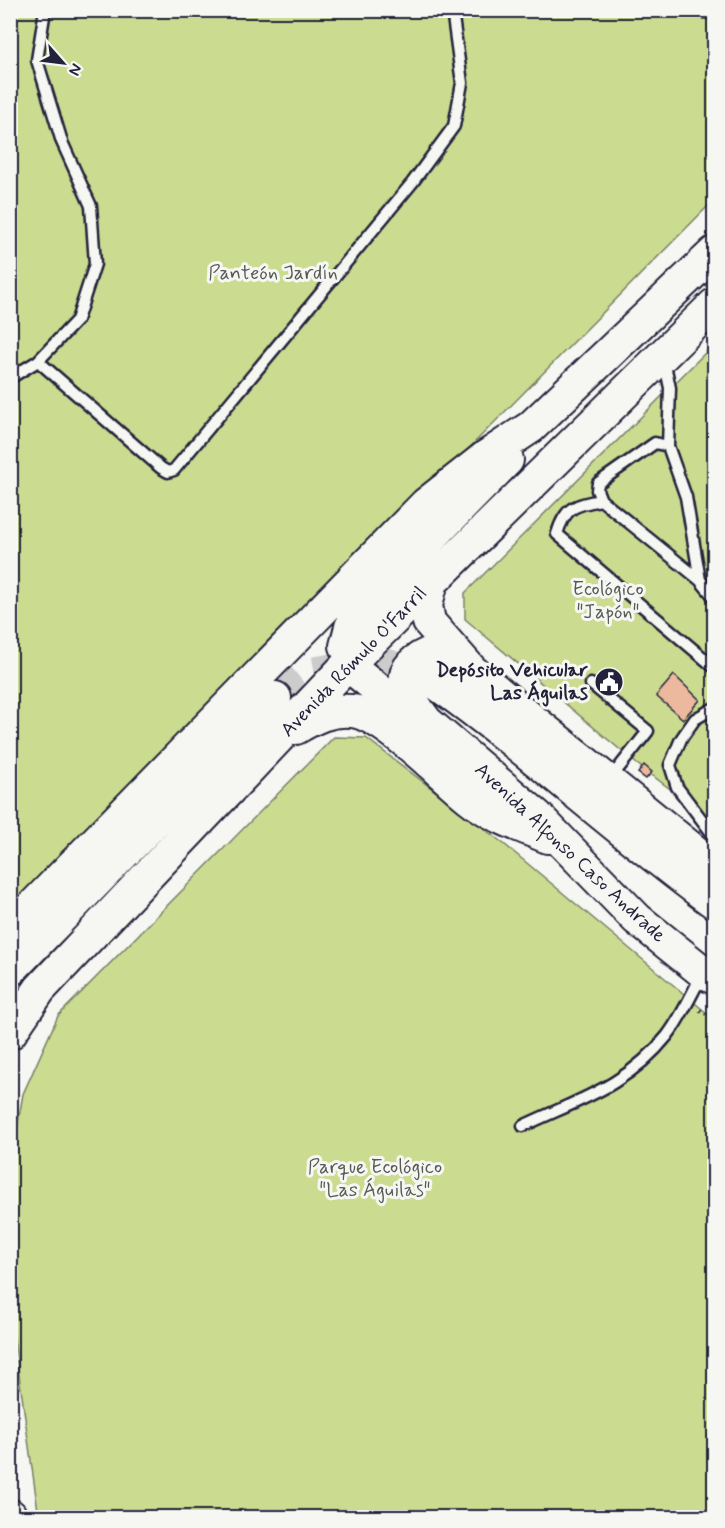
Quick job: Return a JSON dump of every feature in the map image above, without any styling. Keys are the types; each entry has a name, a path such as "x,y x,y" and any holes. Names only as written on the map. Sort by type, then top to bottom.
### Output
{"main road":[{"path":"10,935 34,905 426,504 487,456 531,427 714,253"},
{"name":"Avenida Rómulo O'Farril","path":"10,1033 40,989 285,734 352,660 714,305"},
{"path":"639,326 663,357"},
{"path":"429,724 397,705 358,673 346,646 351,627 363,607 395,571 498,472 531,427"},
{"path":"432,581 426,605 429,622 472,671 714,867"},
{"path":"429,724 408,698 405,684 412,665 417,659 428,654 472,671"},
{"name":"Avenida Alfonso Caso Andrade","path":"436,683 474,709 618,829 714,902"},
{"path":"10,970 276,698"},
{"path":"285,734 315,716 334,711 354,711 378,722 471,800 512,823 558,840"},
{"name":"Avenida Alfonso Caso Andrade","path":"429,724 537,816 637,919 711,978"}],"lane":[{"path":"11,377 38,361 77,320 95,264 91,206 62,142 37,60 45,10"},
{"path":"38,361 161,468 168,472 174,470 412,183 454,126 462,83 452,10"},
{"path":"684,10 714,13"},
{"path":"663,357 670,388 668,446 686,497 700,580"},
{"path":"668,446 655,443 598,483 597,490 601,500 700,580 714,597"},
{"path":"601,500 577,505 562,516 557,534 714,667"},
{"path":"591,684 648,731 608,781"},
{"path":"714,708 695,718 681,739 670,765 676,787 714,836"},
{"path":"523,1126 617,1083 643,1063 711,978"}],"green space":[{"name":"Panteón Jardín","path":"11,11 714,11 714,200 11,912"},
{"name":"Ecológico \"Japón\"","path":"714,344 714,822 637,764 465,619 465,593"},
{"name":"Parque Ecológico \"Las Águilas\"","path":"334,737 366,738 504,844 714,1019 714,1517 39,1518 10,1310 11,1163 23,1094 58,1016"}],"building":[{"path":"674,675 700,700 683,719 656,696"},
{"path":"644,765 652,772 646,779 638,773"}],"tunnel":[{"path":"275,698 305,674 366,664 388,665 432,681"}],"place":[{"name":"Depósito Vehicular Las Águilas","path":"609,682"}]}
